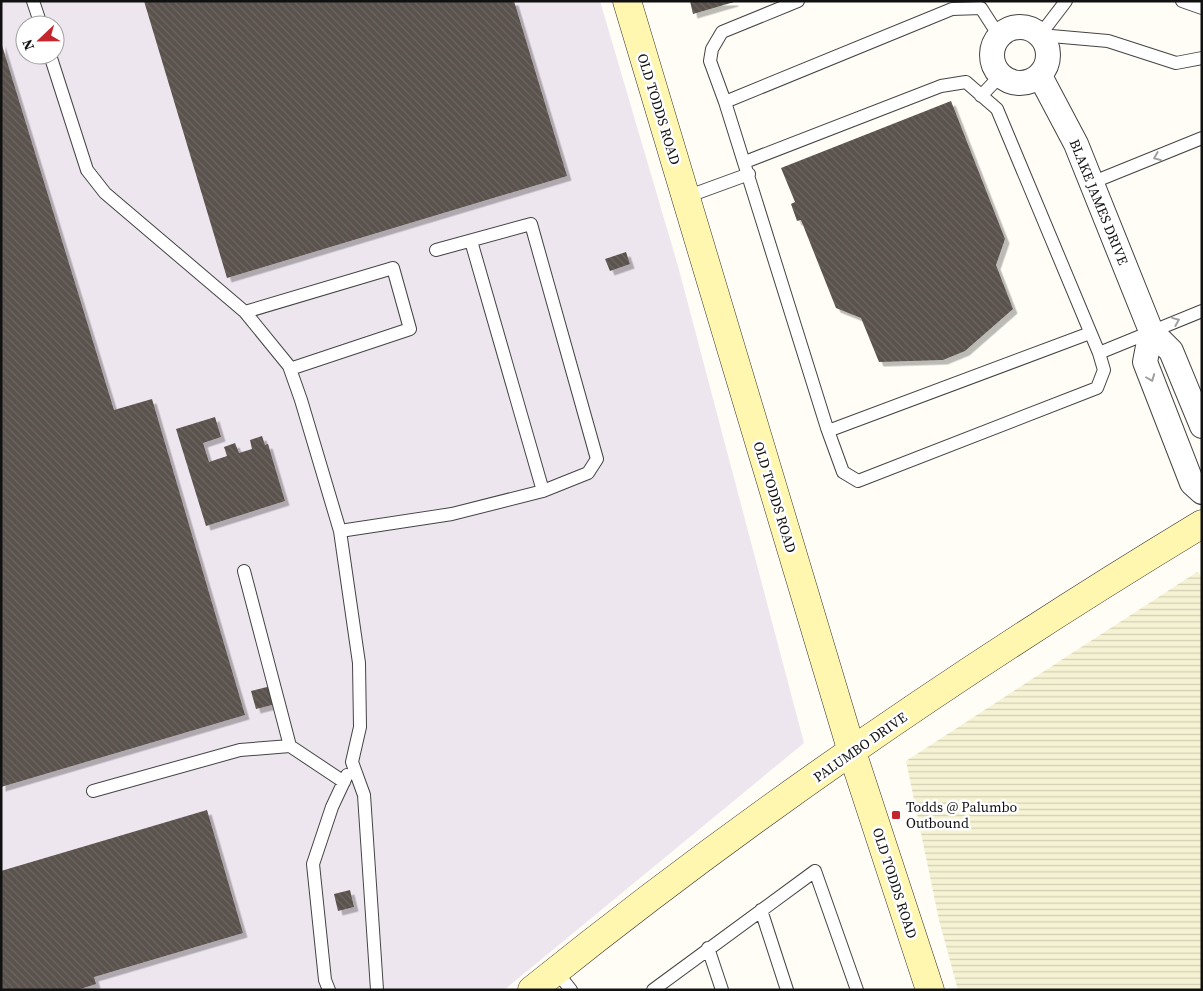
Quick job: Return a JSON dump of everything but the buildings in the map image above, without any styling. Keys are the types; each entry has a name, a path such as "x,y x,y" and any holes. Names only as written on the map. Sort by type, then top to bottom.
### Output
{"main road":[{"name":"OLD TODDS ROAD","path":"627,1 852,752 930,990"},
{"name":"PALUMBO DRIVE","path":"532,990 564,980 658,893 852,752 1024,636 1200,530"}],"street":[{"path":"1019,27 1031,29 1040,35 1046,44 1048,55 1046,66 1040,76 1031,82 1020,84 1009,82 1000,76 994,66 992,56 994,45 999,36 1009,29 1019,27"},
{"name":"BLAKE JAMES DRIVE","path":"1040,76 1065,122 1092,184 1151,331 1171,351 1202,426"},
{"path":"1151,331 1145,362 1192,483 1202,492"}],"lane":[{"path":"33,1 38,15"},
{"path":"686,197 747,168 941,86 966,82 997,109 1099,353 1104,370 1098,388 858,481 843,472 828,431 747,168 710,61 712,49 722,32 798,1"},
{"path":"1182,1 1202,8"},
{"path":"1062,3 1040,35 1108,41 1176,63 1202,58"},
{"path":"725,102 952,9 980,5 999,36"},
{"path":"53,65 87,170 105,193 245,312 290,369 340,531 359,664 360,727 352,762 313,864 325,980 329,990"},
{"path":"982,96 1000,76"},
{"path":"1092,184 1202,138"},
{"path":"340,531 452,514 543,491 588,473 597,459 531,224 436,250"},
{"path":"471,241 543,491"},
{"path":"245,312 393,268 410,330 290,369"},
{"path":"1099,353 1202,311"},
{"path":"828,431 1090,333"},
{"path":"244,571 290,746"},
{"path":"93,791 240,750 290,746 344,782"},
{"path":"352,762 364,795 377,990"},
{"path":"653,990 815,870 857,990"},
{"path":"761,910 787,990"},
{"path":"708,948 722,990"}],"shaded area":[{"path":"1,1 600,1 678,266 804,743 504,990 1,990"},
{"path":"1197,572 1202,576 1202,990 958,990 939,920 906,761"}],"place":[{"name":"Todds @ Palumbo Outbound","path":"896,815"}]}
